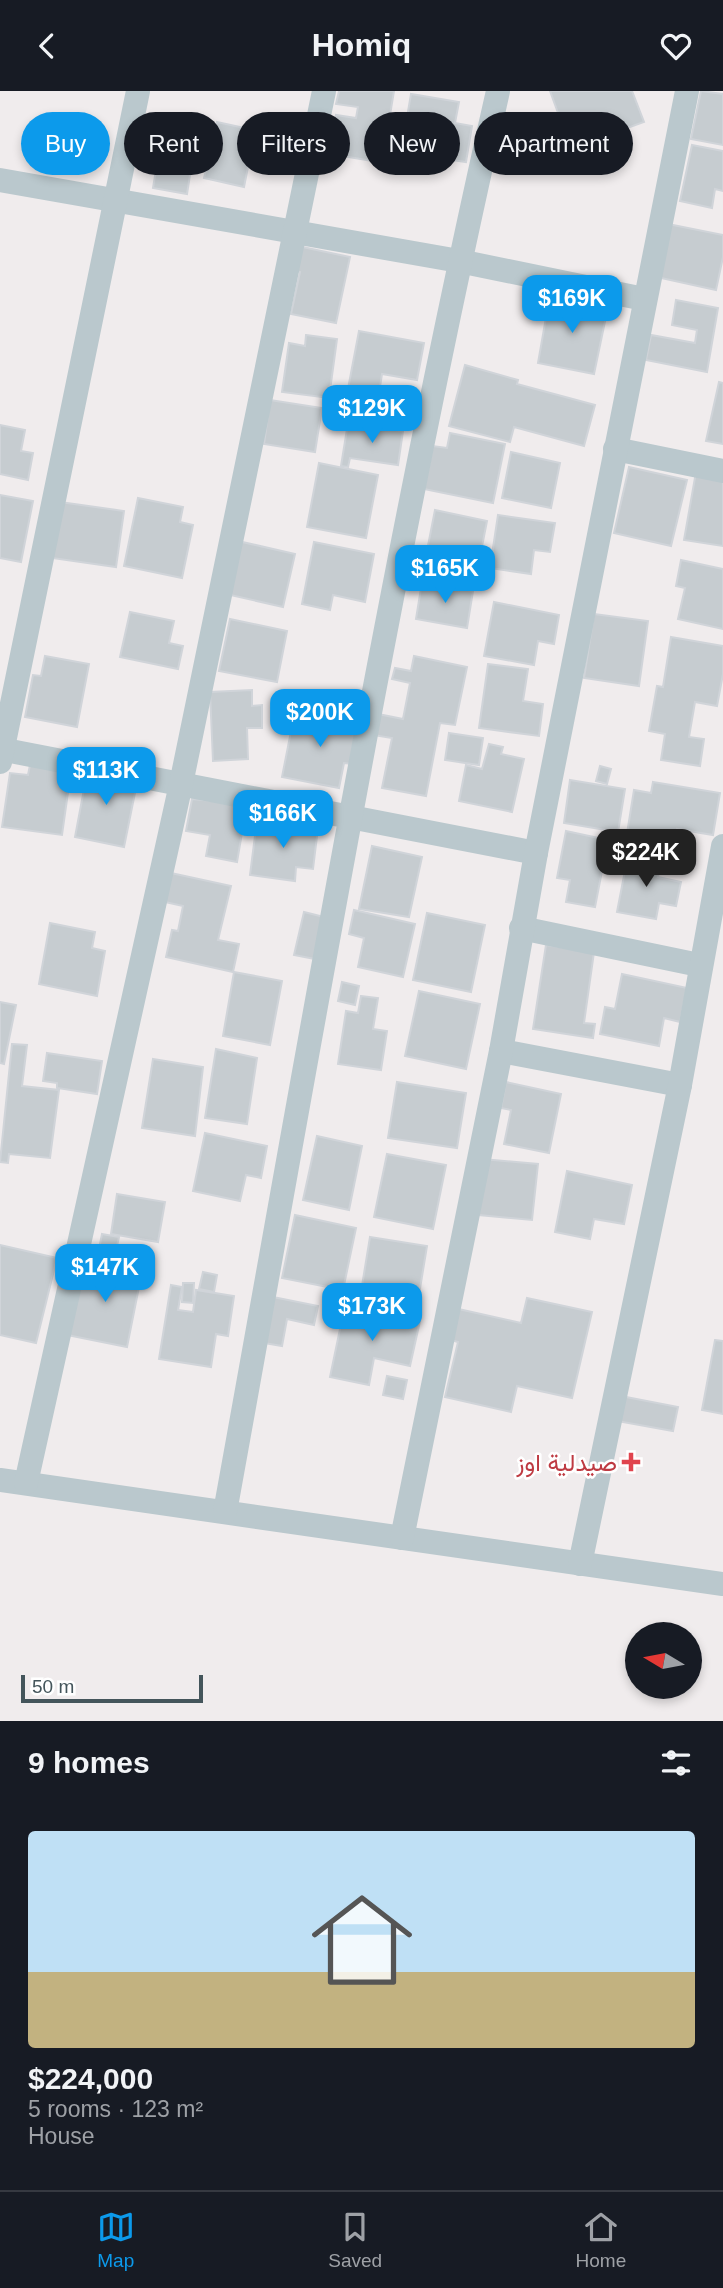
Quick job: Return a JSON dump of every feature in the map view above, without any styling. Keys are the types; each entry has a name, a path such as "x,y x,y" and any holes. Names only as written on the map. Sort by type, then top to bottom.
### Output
{"street":[{"path":"138,91 1,753 352,815 536,853"},
{"path":"26,1483 181,784 324,91"},
{"path":"225,1512 352,815 459,261 498,91"},
{"path":"402,1538 502,1051 521,928 687,91"},
{"path":"0,180 293,234 459,261 644,299"},
{"path":"615,449 723,471"},
{"path":"580,1564 680,1085 699,965 720,877 723,846"},
{"path":"521,928 699,965"},
{"path":"502,1051 680,1085"},
{"path":"0,1479 723,1584"}],"building":[{"path":"339,91 394,91 390,112 364,112 364,160 350,157 350,117 356,118 358,107 336,104"},
{"path":"550,91 632,91 644,122 633,126 633,112 558,112"},
{"path":"701,91 723,94 723,145 691,139"},
{"path":"411,94 459,102 457,112 408,112"},
{"path":"223,123 237,126 237,175 246,175 244,187 204,178 205,175 223,175"},
{"path":"460,124 472,126 466,162 460,161"},
{"path":"692,145 723,151 723,191 715,189 712,208 680,201"},
{"path":"155,175 190,175 187,194 153,188"},
{"path":"663,223 723,235 723,257 716,290 652,276"},
{"path":"293,245 350,257 336,323 291,314 300,272 288,270"},
{"path":"550,295 608,307 594,374 538,363"},
{"path":"676,300 718,308 707,372 646,360 651,335 695,343 697,330 672,325"},
{"path":"359,331 424,343 417,380 382,374 378,400 347,394"},
{"path":"306,335 337,339 329,398 282,392 289,343 305,346"},
{"path":"465,365 518,380 517,384 595,405 584,446 514,427 510,442 449,426"},
{"path":"719,382 723,383 723,444 706,441"},
{"path":"270,400 322,408 315,452 264,444"},
{"path":"348,423 403,431 398,465 350,458 348,467 341,466"},
{"path":"0,425 25,430 21,451 33,453 28,480 0,474"},
{"path":"450,433 505,444 493,503 424,489 433,446 447,448"},
{"path":"511,452 560,463 551,508 502,498"},
{"path":"319,463 378,475 366,538 307,527"},
{"path":"629,467 687,480 671,546 614,533"},
{"path":"696,472 723,477 723,546 684,540"},
{"path":"0,495 33,501 21,562 0,558"},
{"path":"138,498 183,507 180,522 193,525 182,578 124,566"},
{"path":"60,502 124,511 116,567 52,558"},
{"path":"435,510 487,521 476,577 424,566"},
{"path":"498,515 555,523 550,552 534,550 531,574 490,568"},
{"path":"238,541 295,554 283,607 226,594"},
{"path":"314,542 374,554 365,602 333,595 330,610 302,604"},
{"path":"681,560 723,569 723,629 678,619 685,588 676,586"},
{"path":"422,582 473,591 467,628 416,619"},
{"path":"494,602 559,615 554,644 538,641 534,665 484,656"},
{"path":"130,612 174,621 169,643 183,646 178,669 120,657"},
{"path":"594,614 648,621 639,686 584,678"},
{"path":"230,619 287,631 277,682 219,671"},
{"path":"671,637 723,646 723,674 717,706 695,702 689,737 704,739 700,766 661,760 665,734 649,731 657,686 663,687"},
{"path":"45,656 89,664 77,727 25,717 33,675 41,676"},
{"path":"414,656 467,667 455,725 440,723 426,796 382,788 392,738 373,735 378,714 403,719 410,683 392,679 395,668 411,671"},
{"path":"488,664 528,669 523,701 543,704 539,736 479,728"},
{"path":"252,690 252,706 262,705 262,728 247,728 248,759 213,761 210,692"},
{"path":"295,711 360,724 352,764 344,763 339,788 282,777"},
{"path":"449,733 483,738 479,765 445,760"},
{"path":"489,744 503,747 501,754 524,759 512,812 459,801 466,765 482,769"},
{"path":"30,765 71,771 62,835 2,827 10,773 28,775"},
{"path":"600,766 611,769 607,784 596,781"},
{"path":"88,768 138,778 124,847 75,837"},
{"path":"570,780 625,789 618,832 564,823"},
{"path":"653,782 720,793 713,835 677,829 674,846 649,841 647,850 625,846 634,790 651,793"},
{"path":"192,799 247,804 237,862 206,856 210,835 186,831"},
{"path":"257,820 318,828 313,869 296,867 295,881 250,875"},
{"path":"566,831 608,840 595,907 566,902 570,880 557,878"},
{"path":"372,846 422,857 409,917 359,909"},
{"path":"628,855 661,861 658,877 681,882 676,906 659,903 656,919 617,912"},
{"path":"171,873 231,886 218,940 239,944 233,972 166,957 172,930 178,931 183,906 165,902"},
{"path":"354,910 415,924 403,977 358,967 364,938 349,934"},
{"path":"304,912 324,917 315,959 294,955"},
{"path":"427,913 485,925 471,992 413,980"},
{"path":"50,923 95,932 92,948 105,951 97,996 39,984"},
{"path":"546,945 594,952 584,1023 595,1024 593,1038 533,1029"},
{"path":"234,972 282,981 270,1045 223,1036"},
{"path":"622,974 687,988 680,1022 664,1018 659,1046 600,1034 605,1007 615,1009"},
{"path":"342,982 359,986 355,1005 338,1001"},
{"path":"419,991 480,1004 466,1069 405,1056"},
{"path":"361,996 378,998 373,1029 387,1031 381,1070 338,1064 346,1011 358,1013"},
{"path":"0,1002 16,1005 4,1064 0,1063"},
{"path":"12,1044 27,1045 22,1086 59,1090 50,1158 9,1154 8,1163 0,1162"},
{"path":"216,1049 257,1058 247,1124 205,1118"},
{"path":"47,1053 102,1061 97,1094 57,1088 57,1083 43,1081"},
{"path":"153,1059 203,1067 195,1136 142,1128"},
{"path":"397,1082 466,1093 457,1148 388,1138"},
{"path":"506,1082 561,1094 549,1153 504,1144 511,1110 501,1108"},
{"path":"205,1133 267,1146 261,1178 246,1175 240,1201 193,1191"},
{"path":"317,1136 362,1146 349,1210 303,1200"},
{"path":"387,1154 446,1165 433,1229 374,1217"},
{"path":"482,1159 538,1164 532,1220 479,1215"},
{"path":"567,1171 632,1185 624,1224 594,1219 590,1239 555,1232"},
{"path":"117,1194 165,1202 158,1242 111,1234"},
{"path":"295,1215 356,1228 343,1290 282,1278"},
{"path":"102,1234 119,1237 117,1246 141,1251 138,1262 98,1254"},
{"path":"370,1237 427,1246 417,1307 360,1298"},
{"path":"0,1245 57,1258 36,1343 0,1335"},
{"path":"83,1260 142,1272 127,1347 67,1335"},
{"path":"203,1272 217,1275 214,1292 199,1289"},
{"path":"183,1283 194,1283 193,1303 182,1302"},
{"path":"171,1285 182,1287 178,1310 193,1312 196,1290 234,1296 228,1336 216,1334 211,1367 159,1359"},
{"path":"273,1297 318,1306 314,1325 287,1319 282,1346 264,1343"},
{"path":"527,1298 592,1312 572,1398 517,1386 511,1412 445,1397 458,1342 447,1339 454,1308 521,1323"},
{"path":"345,1305 420,1321 410,1366 374,1358 369,1385 330,1377"},
{"path":"715,1340 723,1341 723,1414 702,1410"},
{"path":"387,1376 407,1380 403,1399 383,1395"},
{"path":"621,1396 678,1407 673,1431 617,1421"}],"place":[{"name":"صيدلية اوز","path":"631,1462"}]}
